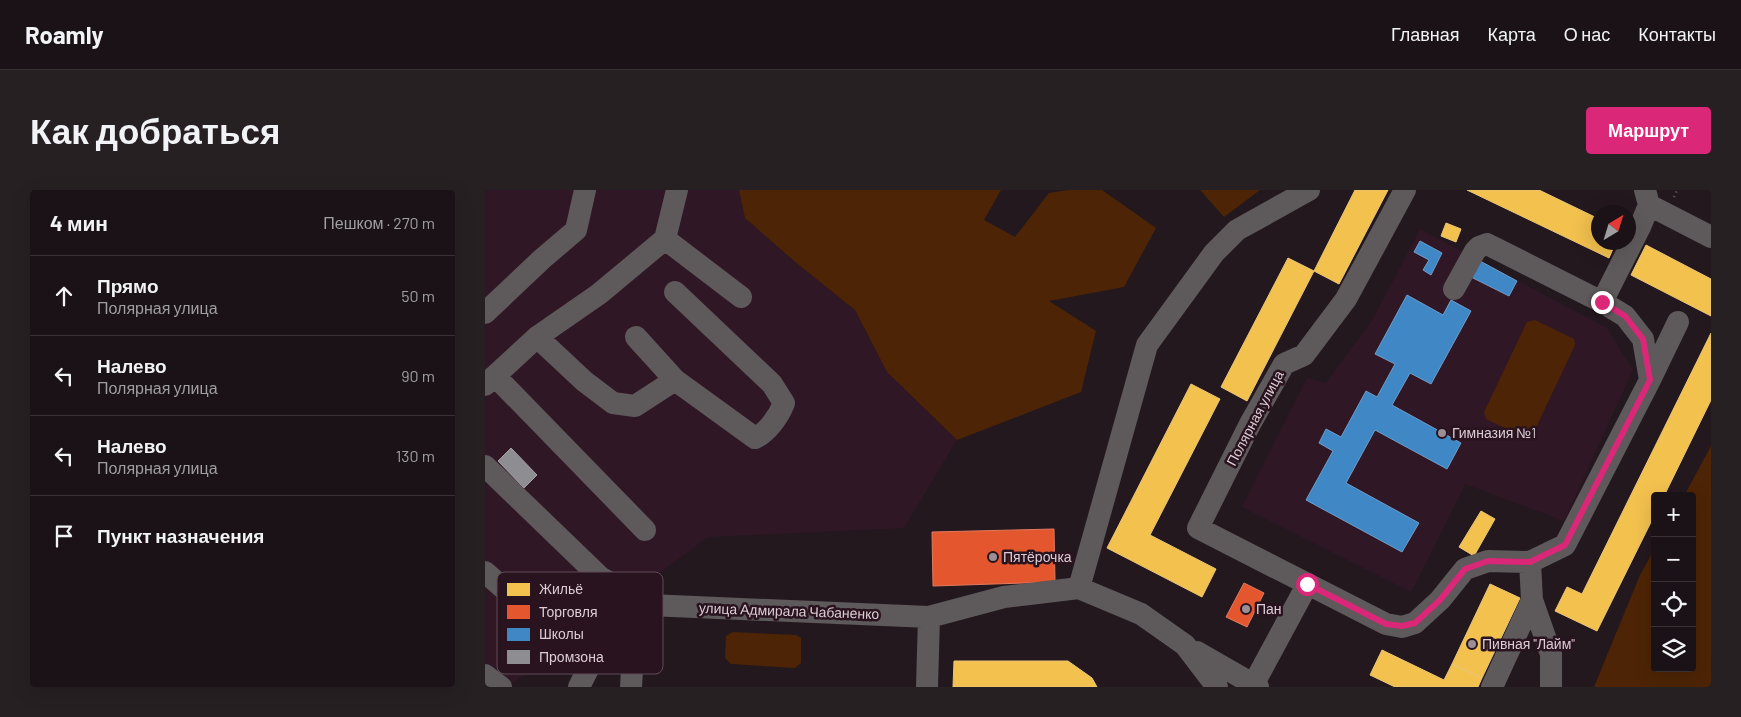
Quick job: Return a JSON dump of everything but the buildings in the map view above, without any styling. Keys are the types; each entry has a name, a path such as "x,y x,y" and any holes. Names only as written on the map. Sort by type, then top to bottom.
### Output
{"street":[{"path":"485,313 576,230 585,190"},
{"path":"645,530 490,381 537,337 599,294 665,239 677,190"},
{"path":"1079,588 1147,345 1214,253 1237,230 1309,190"},
{"name":"Полярная улица","path":"1405,190 1346,299 1304,355 1284,364 1250,424 1197,528 1386,624 1402,626 1415,623 1440,600 1465,569 1488,561 1530,562 1565,545 1678,322"},
{"path":"1602,302 1640,227 1647,198 1711,237"},
{"path":"665,239 741,297"},
{"path":"1454,289 1475,251 1487,244 1602,302 1625,316 1643,339 1650,380"},
{"path":"636,337 675,380 755,438 762,436 781,411 784,403 772,384 675,292"},
{"path":"537,337 583,381 613,403 635,406 675,380"},
{"path":"485,466 596,572"},
{"path":"1530,562 1532,600 1551,654 1551,687"},
{"path":"485,572 497,583"},
{"path":"1255,686 1307,584"},
{"name":"улица Адмирала Чабаненко","path":"663,612 929,617 1004,597 1079,588 1141,614 1185,645 1255,686"},
{"path":"1492,687 1532,600"},
{"path":"927,687 929,617"},
{"name":"улица Адмирала Чабаненко","path":"1185,645 1217,687"},
{"path":"579,687 586,674"},
{"path":"631,687 633,674"},
{"path":"485,675 501,687"}],"shaded area":[{"path":"485,190 739,190 745,218 794,261 855,310 887,372 957,440 904,528 708,537 661,572 497,572 497,674 525,674 514,682 485,677"},
{"path":"739,190 1001,190 984,220 1015,237 1049,193 1068,190 1102,190 1156,228 1124,287 1049,301 1096,331 1081,392 957,440 887,372 855,310 794,261 745,218"},
{"path":"1200,190 1260,190 1224,217"},
{"name":"Гимназия №1","path":"1420,229 1607,328 1633,370 1564,521 1465,484 1411,592 1242,507 1307,378 1326,383 1373,319"},
{"path":"1535,320 1574,339 1575,345 1532,436 1525,438 1486,419 1484,412 1527,322"},
{"path":"1711,446 1711,687 1594,687 1640,575 1651,555 1651,672 1696,672 1696,492 1686,492"},
{"path":"733,632 796,635 801,638 801,663 795,668 731,664 725,658 726,636"}],"place":[{"name":"Гимназия №1","path":"1442,433"},
{"name":"Пятёрочка","path":"993,557"},
{"name":"Пан","path":"1246,609"},
{"name":"Пивная \"Лайм\"","path":"1472,644"}],"route":[{"path":"1307,584 1386,624 1402,626 1415,623 1440,600 1465,569 1488,561 1530,562 1565,545 1650,380 1643,339 1625,316 1602,302"}]}
